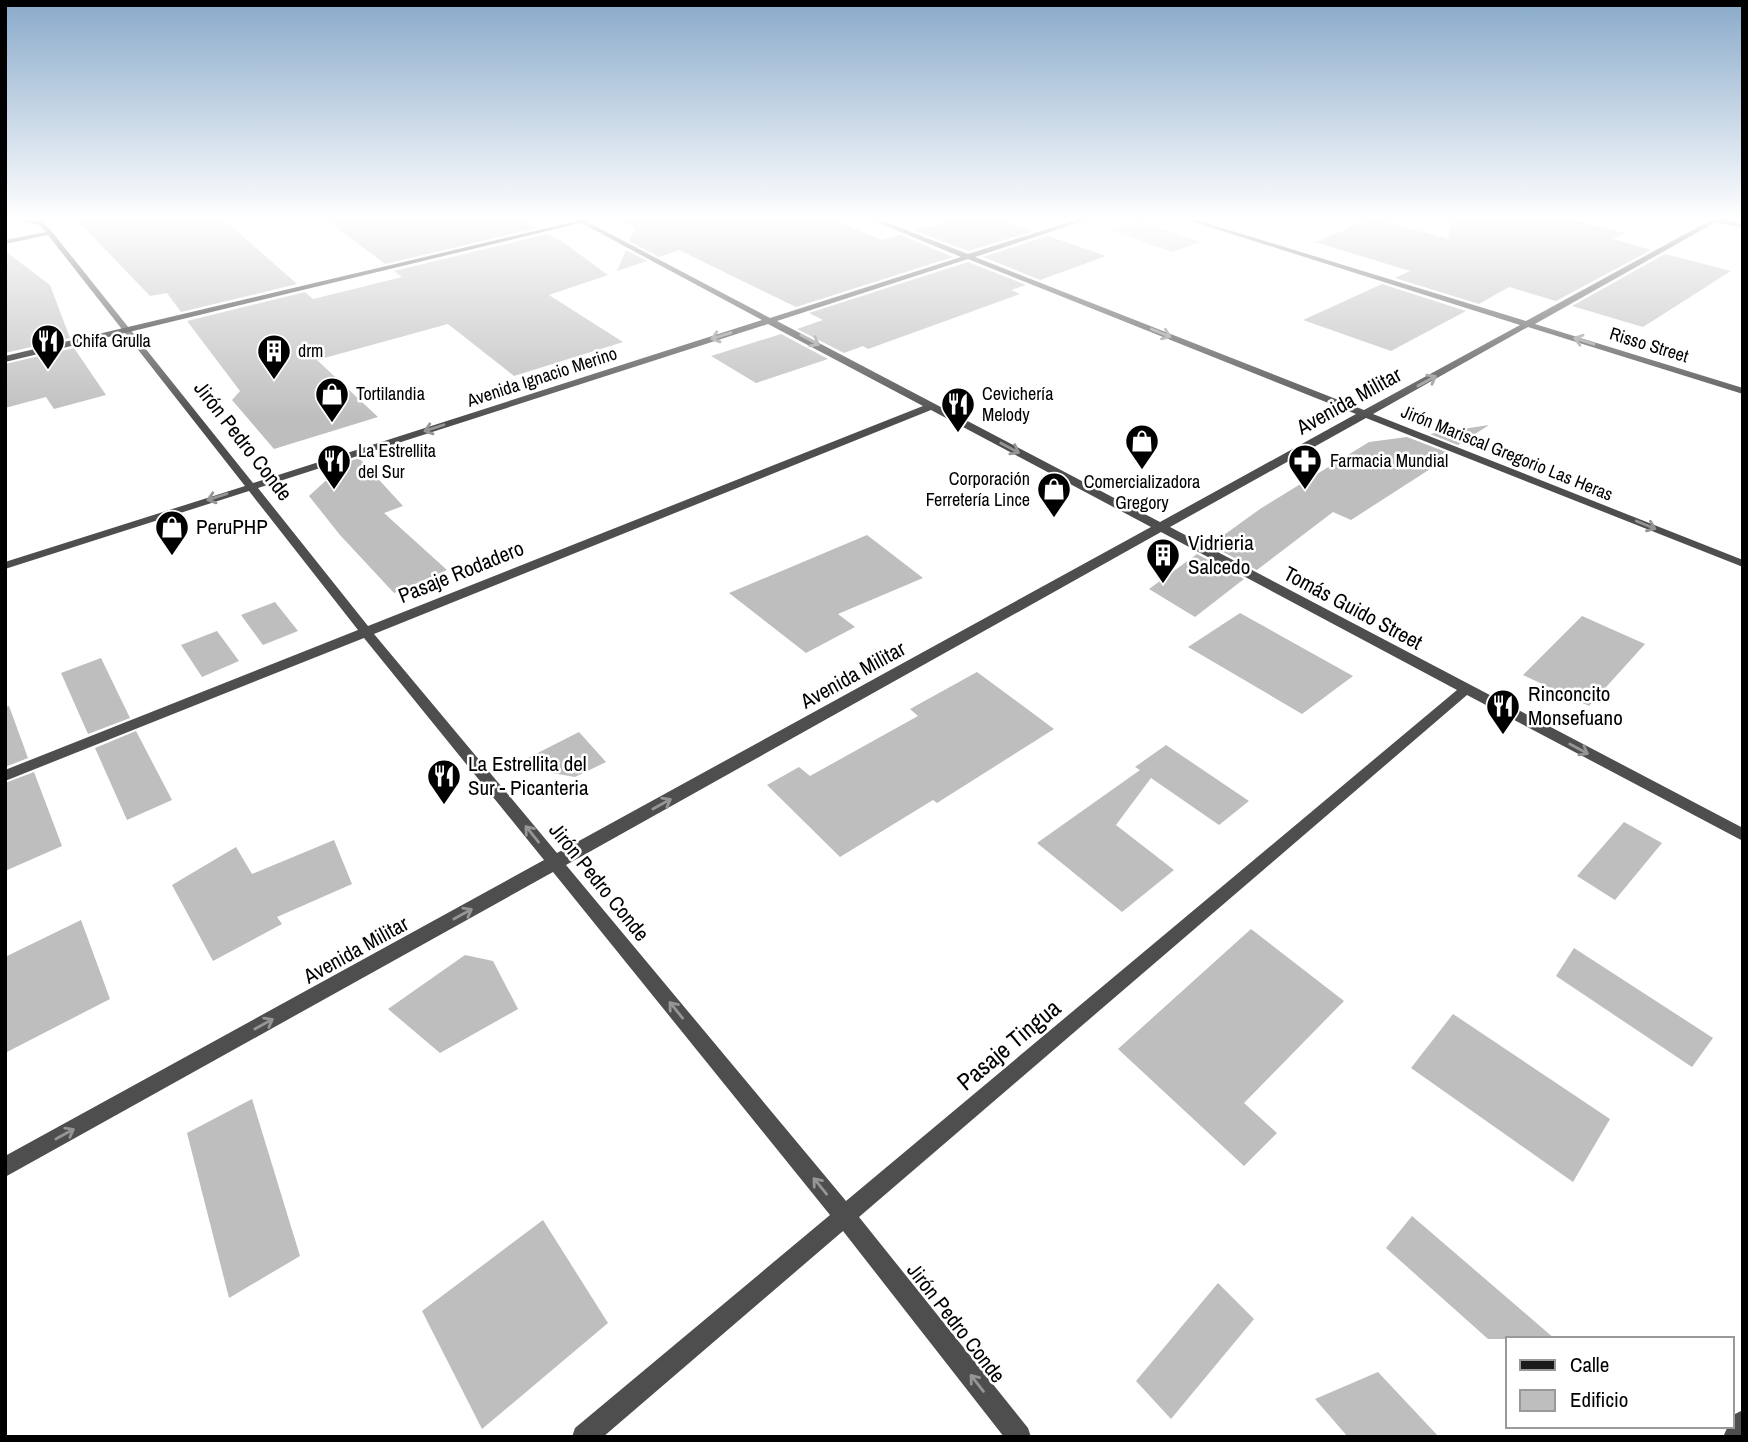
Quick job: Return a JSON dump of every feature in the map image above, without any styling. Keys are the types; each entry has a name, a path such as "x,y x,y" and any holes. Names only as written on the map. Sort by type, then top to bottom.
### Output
{"main road":[{"path":"5,359 312,285"}],"street":[{"name":"Jirón Pedro Conde","path":"93,285 366,632 845,1216 1019,1437"},
{"name":"Tomás Guido Street","path":"704,285 1743,835"},
{"name":"Avenida Ignacio Merino","path":"5,566 880,285"},
{"name":"Jirón Mariscal Gregorio Las Heras","path":"1039,285 1743,564"},
{"name":"Risso Street","path":"1403,285 1743,391"},
{"name":"Avenida Militar","path":"5,1167 1367,415 1596,285"},
{"name":"Pasaje Rodadero","path":"5,776 932,406"},
{"name":"Pasaje Tingua","path":"584,1437 1465,690"},
{"path":"1735,1437 1743,1422"}],"building":[{"path":"5,285 50,285 70,338 5,353"},
{"path":"140,285 292,285 181,312 167,293 150,296"},
{"path":"368,285 578,285 549,295 623,342 514,376 448,324 317,360 378,417 274,449 232,400 240,391 187,321 305,292 313,299"},
{"path":"751,285 864,285 796,307"},
{"path":"895,285 1025,285 1011,290 1020,294 868,349 863,346 844,353 797,329 823,320 809,313"},
{"path":"1379,285 1466,311 1391,351 1303,320"},
{"path":"1419,285 1585,285 1556,301 1509,287 1479,304"},
{"path":"1609,285 1709,285 1643,327 1572,306"},
{"path":"781,334 828,359 756,383 711,356"},
{"path":"74,348 106,395 54,409 46,397 5,408 5,364"},
{"path":"1489,425 1458,445 1430,434"},
{"path":"1407,437 1446,452 1435,459 1441,462 1351,520 1333,512 1257,570 1210,545 1260,509 1369,442"},
{"path":"359,458 403,506 384,513 447,570 394,593 340,535 309,496 345,463"},
{"path":"867,535 923,578 838,614 855,627 806,653 729,593"},
{"path":"1197,554 1244,579 1195,617 1149,589"},
{"path":"275,602 298,631 263,645 241,615"},
{"path":"1240,613 1353,676 1302,714 1188,647"},
{"path":"1582,616 1645,644 1589,706 1523,675"},
{"path":"217,631 239,661 202,677 181,645"},
{"path":"101,658 130,718 88,734 61,673"},
{"path":"977,672 1054,729 937,803 933,800 840,857 767,785 799,767 810,776 918,716 910,709"},
{"path":"9,706 28,758 5,767 5,707"},
{"path":"136,731 172,800 127,820 95,748"},
{"path":"579,732 606,762 575,777 512,766"},
{"path":"1166,745 1249,801 1219,825 1151,778 1116,825 1174,870 1122,912 1037,843 1140,770 1135,767"},
{"path":"34,772 62,846 5,871 5,783"},
{"path":"1624,822 1662,843 1615,900 1577,876"},
{"path":"334,840 352,884 277,917 282,924 213,961 172,885 236,847 252,874"},
{"path":"81,920 110,999 5,1053 5,957"},
{"path":"1251,929 1344,1001 1244,1103 1277,1133 1244,1166 1118,1049"},
{"path":"1574,948 1713,1038 1692,1067 1556,976"},
{"path":"465,955 493,961 518,1009 440,1053 388,1009"},
{"path":"1453,1014 1610,1119 1573,1182 1411,1068"},
{"path":"252,1099 300,1256 229,1298 187,1133"},
{"path":"1412,1216 1553,1337 1488,1339 1386,1248"},
{"path":"543,1220 608,1323 482,1429 422,1311"},
{"path":"1218,1283 1254,1319 1171,1419 1136,1381"},
{"path":"1378,1372 1439,1437 1348,1437 1315,1399"}],"place":[{"name":"Chifa Grulla","path":"48,371"},
{"name":"drm","path":"274,381"},
{"name":"Tortilandia","path":"332,424"},
{"name":"Cevichería Melody","path":"958,434"},
{"name":"Comercializadora Gregory","path":"1142,471"},
{"name":"La Estrellita del Sur","path":"334,491"},
{"name":"Farmacia Mundial","path":"1305,491"},
{"name":"Corporación Ferretería Lince","path":"1054,519"},
{"name":"PeruPHP","path":"172,557"},
{"name":"Vidrieria Salcedo","path":"1163,585"},
{"name":"Rinconcito Monsefuano","path":"1503,736"},
{"name":"La Estrellita del Sur - Picanteria","path":"444,806"}]}
